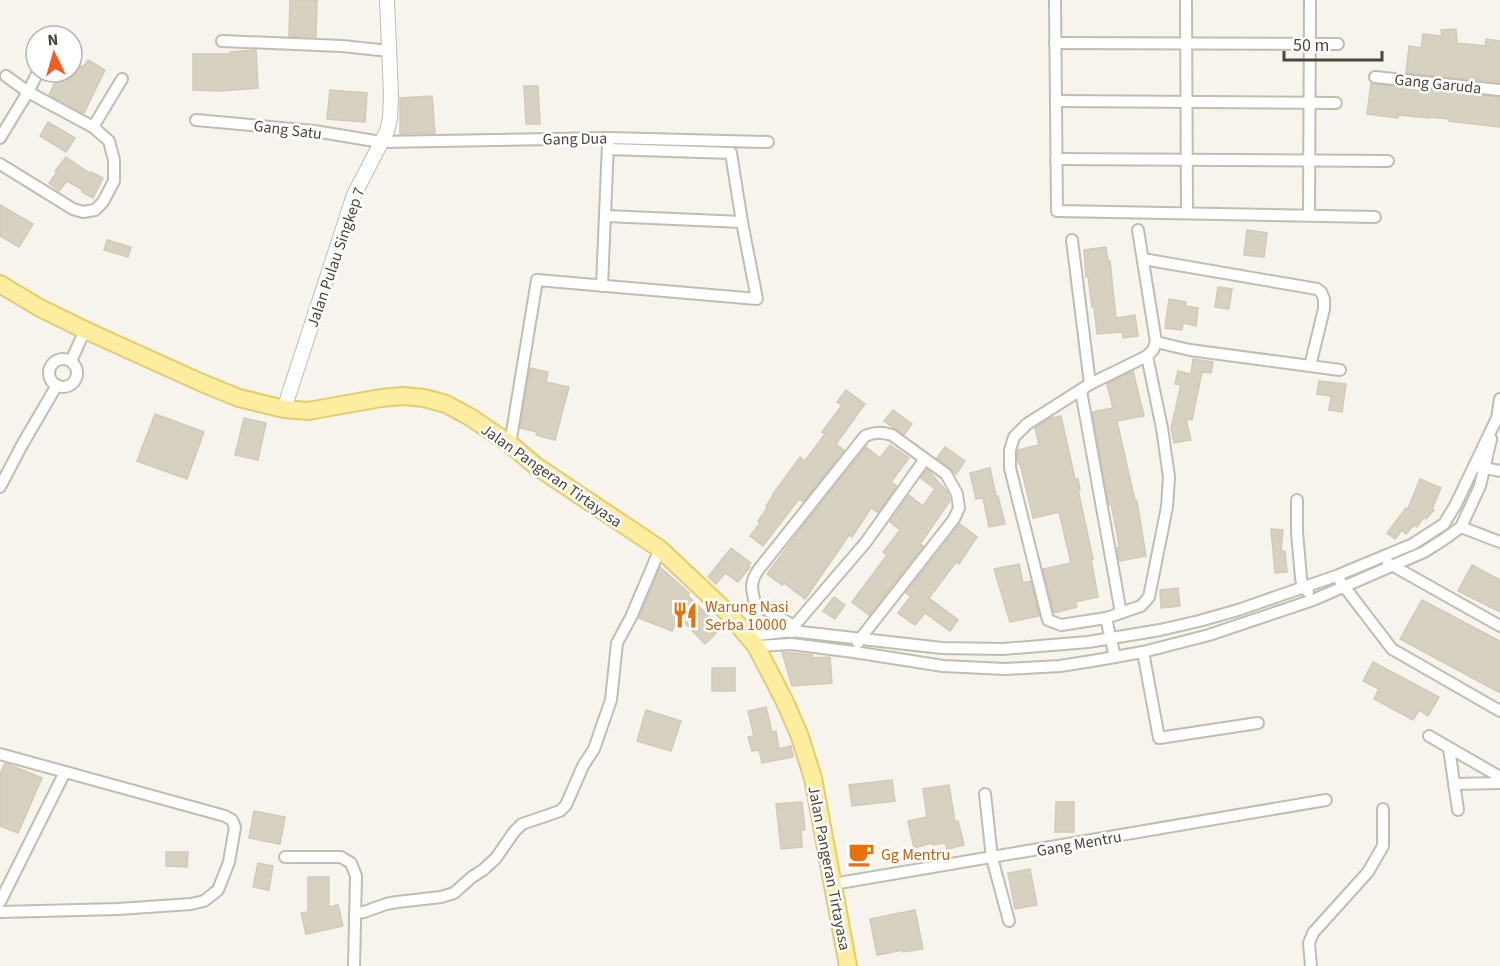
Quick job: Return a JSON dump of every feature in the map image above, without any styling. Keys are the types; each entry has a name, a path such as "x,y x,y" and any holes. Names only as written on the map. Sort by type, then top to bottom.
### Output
{"main road":[{"name":"Jalan Pangeran Tirtayasa","path":"0,284 40,308 85,330 239,398 284,409 308,411 403,396 424,398 446,404 510,444 536,466 660,549 726,610 752,641 774,678 799,734 813,778 848,966"}],"street":[{"name":"Jalan Pulau Singkep 7","path":"284,409 354,195 387,131 390,118 387,0"},
{"path":"1055,0 1057,211 1375,216"},
{"path":"1186,0 1187,213"},
{"path":"1310,0 1310,215"},
{"path":"222,41 342,46 389,51"},
{"path":"1056,43 1338,44"},
{"path":"0,164 83,212 95,210 103,202 114,181 114,160 109,141 93,127 28,92 6,76"},
{"name":"Gang Garuda","path":"1375,77 1500,90"},
{"path":"93,127 122,79"},
{"path":"0,138 32,84"},
{"path":"1056,101 1336,103"},
{"name":"Gang Satu","path":"196,120 314,131 381,142"},
{"name":"Gang Dua","path":"381,142 768,142"},
{"path":"510,444 537,280 602,286 757,299 731,153 608,143 602,286"},
{"path":"1056,159 1388,161"},
{"path":"606,216 742,222"},
{"path":"1138,230 1156,342 1153,350 1147,356 1085,388 1027,424 1014,437 1010,450 1010,468 1048,620 1061,625 1106,618 1141,606 1149,597 1167,507 1169,477 1162,428 1147,356"},
{"path":"1072,240 1085,388 1121,613"},
{"path":"1143,259 1317,288 1324,298 1310,366"},
{"path":"71,361 85,330"},
{"path":"1156,342 1190,350 1341,370"},
{"path":"59,360 71,361 76,369 75,379 67,386 57,385 50,377 51,367 59,360"},
{"path":"0,487 57,385"},
{"path":"854,652 860,639 954,519 959,508 957,494 946,474 892,435 882,432 865,436 759,568 752,580 755,603 793,628 860,639 953,648 1003,649 1075,644 1199,621 1336,576 1413,544 1444,524 1480,467 1497,420 1500,399"},
{"path":"752,641 793,628 866,542 925,459"},
{"path":"1480,467 1500,471"},
{"path":"752,641 854,652 952,667 1005,669 1077,663 1143,651 1209,635 1313,600 1424,552 1461,527 1480,486 1480,467"},
{"path":"1297,500 1300,578 1313,600"},
{"path":"1461,527 1500,542"},
{"path":"355,913 386,904 441,897 454,893 496,858 514,832 522,825 560,811 566,805 583,766 594,749 608,709 615,674 617,643 631,617 660,549"},
{"path":"1380,557 1500,626"},
{"path":"1336,576 1392,649 1500,711"},
{"path":"1106,618 1115,657"},
{"path":"791,644 793,628"},
{"path":"1075,644 1077,663"},
{"path":"952,667 953,648"},
{"path":"1143,651 1159,738 1258,723"},
{"path":"1429,736 1500,777"},
{"path":"1449,748 1458,810"},
{"path":"0,754 225,816 232,820 235,827 229,862 218,890 204,902 118,909 0,912"},
{"path":"0,902 65,772"},
{"path":"1454,784 1500,783"},
{"path":"985,794 992,858 1009,921"},
{"name":"Gang Mentru","path":"833,884 1326,800"},
{"path":"1311,966 1309,943 1313,933 1368,872 1383,846 1383,809"},
{"path":"285,857 341,857 351,863 356,876 354,966"}],"building":[{"path":"290,0 317,0 316,37 289,36"},
{"path":"1456,29 1457,43 1485,46 1486,39 1500,41 1500,82 1406,73 1409,46 1421,48 1423,34 1442,36 1441,30"},
{"path":"256,50 258,88 220,91 193,90 193,54 230,54 230,52"},
{"path":"88,60 105,70 84,113 49,95 54,84 84,84 84,66"},
{"path":"1371,83 1500,97 1500,127 1429,117 1398,115 1398,118 1367,114"},
{"path":"524,86 538,86 540,124 526,124"},
{"path":"330,90 367,93 365,122 327,119"},
{"path":"432,96 435,133 400,134 400,98"},
{"path":"48,122 75,138 66,152 40,136"},
{"path":"66,157 91,174 91,172 103,178 93,198 67,181 59,191 49,183"},
{"path":"0,205 33,224 19,247 0,236"},
{"path":"1247,230 1267,233 1264,257 1244,255"},
{"path":"107,240 131,247 128,257 104,250"},
{"path":"1106,247 1108,261 1110,261 1116,318 1135,315 1138,336 1123,338 1122,332 1097,334 1088,276 1086,277 1084,250"},
{"path":"1218,287 1232,289 1229,309 1215,307"},
{"path":"1169,299 1186,302 1185,306 1198,308 1196,326 1183,323 1182,330 1165,328"},
{"path":"1193,359 1213,362 1211,373 1202,372 1192,420 1186,419 1191,440 1174,443 1171,428 1181,385 1175,384 1178,371 1191,374"},
{"path":"530,368 548,372 546,382 569,387 555,440 520,428"},
{"path":"1133,371 1144,416 1117,421 1135,501 1137,501 1146,556 1119,561 1117,533 1111,504 1109,505 1092,412 1113,408 1107,384"},
{"path":"1319,381 1346,384 1342,412 1329,410 1331,396 1317,394"},
{"path":"846,390 865,404 836,444 844,450 803,502 799,499 763,546 750,536 760,523 758,521 768,507 766,506 773,494 800,457 805,461 825,434 822,432 842,405 837,402"},
{"path":"893,410 912,424 904,435 884,421"},
{"path":"155,414 204,432 187,479 137,461"},
{"path":"1061,416 1075,479 1078,479 1080,490 1078,490 1093,559 1091,559 1098,597 1075,602 1077,607 1054,613 1043,569 1071,563 1059,512 1033,518 1017,451 1039,445 1035,428 1051,418"},
{"path":"244,418 266,423 258,460 235,455"},
{"path":"890,445 909,458 891,482 897,486 878,513 871,508 852,537 849,535 805,599 784,583 782,585 767,574 866,447 880,458"},
{"path":"945,447 965,461 956,474 937,458"},
{"path":"990,468 1005,524 989,527 983,498 976,499 970,473"},
{"path":"927,469 947,492 950,501 920,544 923,546 869,615 852,602 887,555 883,552 900,530 890,522 909,495 923,506 935,489 921,478"},
{"path":"1420,479 1441,488 1432,509 1434,510 1426,519 1424,517 1417,527 1414,525 1406,534 1402,530 1395,539 1387,533 1406,508 1408,509"},
{"path":"960,524 977,537 959,564 956,562 929,598 958,620 950,631 925,613 915,625 898,613 911,596 906,593"},
{"path":"1271,529 1283,530 1281,551 1285,551 1287,572 1275,573"},
{"path":"731,548 751,563 748,566 750,567 738,582 725,573 716,584 708,577"},
{"path":"1019,564 1023,583 1031,581 1039,616 1010,622 994,569"},
{"path":"1472,565 1500,580 1500,612 1458,591"},
{"path":"660,567 689,593 688,596 721,628 705,644 679,617 672,631 639,618"},
{"path":"1178,588 1180,606 1161,608 1160,590"},
{"path":"834,597 845,605 835,619 823,611"},
{"path":"1422,600 1500,641 1500,693 1400,639"},
{"path":"782,652 812,655 812,658 830,657 832,683 792,686"},
{"path":"1373,662 1439,697 1428,716 1419,710 1413,720 1374,699 1379,689 1363,681"},
{"path":"712,668 735,668 735,691 712,691"},
{"path":"766,707 772,732 776,731 779,749 791,746 793,757 762,763 759,750 752,751 748,737 754,736 748,711"},
{"path":"646,710 681,721 671,751 637,741"},
{"path":"5,763 42,778 18,833 0,826 0,774"},
{"path":"892,780 895,801 852,806 849,785"},
{"path":"949,785 955,822 958,821 964,845 947,849 945,843 933,845 932,843 914,848 908,821 927,817 923,789"},
{"path":"802,802 805,830 801,830 802,847 781,849 776,804"},
{"path":"1056,802 1074,802 1074,832 1055,832"},
{"path":"254,811 285,817 280,844 249,838"},
{"path":"166,852 188,852 187,867 166,866"},
{"path":"258,863 273,866 269,890 253,887"},
{"path":"1030,869 1037,905 1015,909 1008,873"},
{"path":"308,877 329,877 329,907 338,905 343,926 306,934 301,913 308,912"},
{"path":"915,910 923,949 877,955 870,919"}],"place":[{"name":"Warung Nasi Serba 10000","path":"685,615"},
{"name":"Gg Mentru","path":"861,854"}]}
